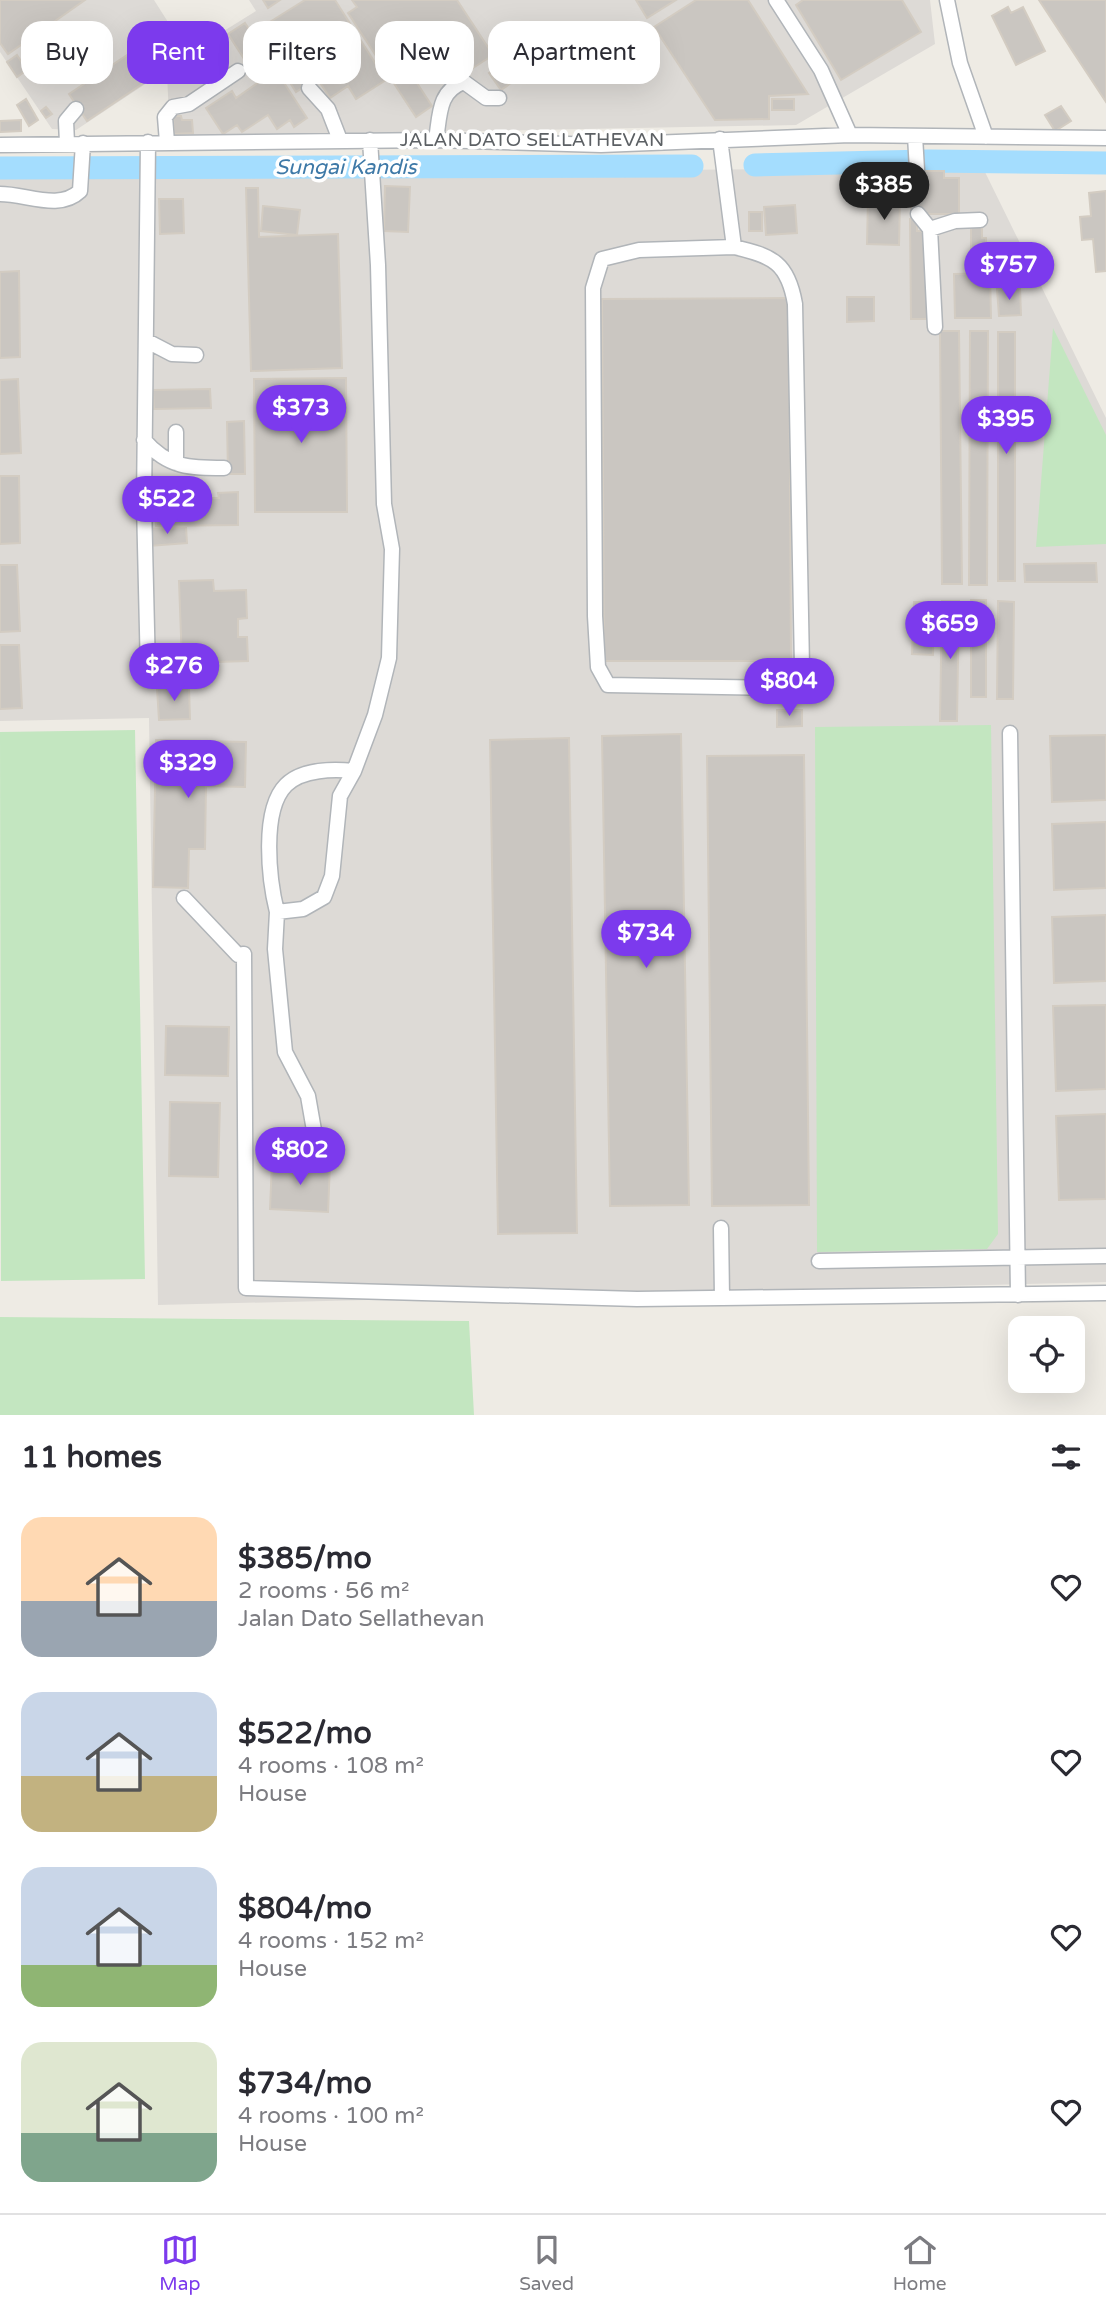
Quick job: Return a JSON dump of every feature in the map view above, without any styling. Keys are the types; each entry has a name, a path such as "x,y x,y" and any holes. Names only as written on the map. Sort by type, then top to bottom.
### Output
{"street":[{"path":"775,0 821,70 850,135"},
{"path":"947,0 960,62 986,137"},
{"path":"167,142 166,117 173,107 198,99 238,71"},
{"path":"436,140 443,99 448,89 464,82 486,98 499,98"},
{"path":"309,88 328,109 340,140"},
{"path":"67,143 66,121 76,109"},
{"name":"JALAN DATO SELLATHEVAN","path":"0,145 67,143 84,150 148,149 167,142 340,140 370,146 436,140 601,145 850,135 1106,138"},
{"path":"915,136 917,164"},
{"path":"720,139 734,247"},
{"path":"277,912 303,909 324,897 332,876 340,796 354,771 375,715 389,658 392,550 383,476 378,265 370,146"},
{"path":"148,149 145,440 148,672"},
{"path":"0,194 20,194 53,202 71,200 80,191 84,172 84,150"},
{"path":"918,214 930,229 935,327"},
{"path":"930,229 955,221 980,220"},
{"path":"734,247 758,252 779,264 792,287 795,304 803,667 788,685 778,688 608,685 598,667 595,616 593,288 597,269 602,259 639,250 734,247"},
{"path":"147,341 172,354 197,355"},
{"path":"176,432 176,463"},
{"path":"145,440 159,457 192,468 224,468"},
{"path":"1010,733 1018,1295"},
{"path":"315,1136 308,1096 285,1052 275,949 277,912 273,896 271,813 285,785 298,777 332,768 354,771"},
{"path":"184,898 239,955 244,954 246,1288 528,1297 1106,1293"},
{"path":"721,1228 722,1297"},
{"path":"819,1261 1106,1256"}],"shaded area":[{"path":"0,0 154,0 167,21 127,21 127,84 145,84 76,130 52,129 22,84 113,84 113,21 21,21 21,83 0,52"},
{"path":"249,0 930,0 935,44 796,125 170,137 167,84 229,84 229,28 256,11"},
{"path":"983,168 1106,418 1106,1282 158,1305 149,718 0,721 0,174"}],"green space":[{"path":"1053,328 1106,435 1106,544 1036,547"},
{"path":"991,725 998,1234 987,1249 817,1252 815,727"},
{"path":"135,730 145,1279 1,1281 0,732"},
{"path":"0,1317 469,1321 474,1415 0,1415"}],"building":[{"path":"0,0 85,0 55,21 21,21 21,45 8,54 0,43"},
{"path":"263,0 280,0 268,8"},
{"path":"305,0 335,0 348,21 271,21"},
{"path":"352,0 457,0 471,21 375,21 375,54 361,33 361,21 353,21 348,13 357,7"},
{"path":"636,0 676,0 647,18"},
{"path":"696,0 748,0 808,94 769,96 769,119 715,120 660,36 660,23"},
{"path":"803,0 902,0 921,32 841,80 796,5"},
{"path":"1039,0 1106,0 1106,102"},
{"path":"1008,7 1011,13 1023,7 1045,51 1016,65 992,16"},
{"path":"243,24 243,57 229,36"},
{"path":"474,26 488,47 488,58 474,67"},
{"path":"361,41 375,63 375,84 380,84 356,99 348,86 330,98 321,84 361,84"},
{"path":"17,55 21,61 21,74 17,77 7,62"},
{"path":"127,55 127,84 142,84 87,121 69,94 84,84 113,84 113,65"},
{"path":"256,84 285,84 307,118 294,127 290,120 277,129 268,115 242,132 237,125 223,134 206,108 232,91 236,98"},
{"path":"291,84 308,84 296,92"},
{"path":"394,84 418,84 432,106 416,117"},
{"path":"497,84 510,84 501,90"},
{"path":"26,99 38,120 29,126 17,105"},
{"path":"772,99 794,99 794,110 772,110"},
{"path":"1061,106 1071,121 1055,131 1045,115"},
{"path":"46,107 52,114 46,118 41,111"},
{"path":"173,116 192,120 193,133 174,134"},
{"path":"21,120 21,131 0,132 0,121"},
{"path":"911,171 944,171 944,178 959,178 959,214 911,214"},
{"path":"385,186 410,187 408,232 384,231"},
{"path":"246,188 258,188 259,237 338,234 342,368 251,371"},
{"path":"1106,191 1106,271 1096,272 1093,239 1082,240 1080,217 1091,216 1089,193"},
{"path":"159,199 183,199 184,233 160,234"},
{"path":"868,199 900,200 899,245 867,244"},
{"path":"795,205 797,233 766,235 764,207"},
{"path":"263,206 300,210 297,235 261,231"},
{"path":"749,212 762,212 762,231 749,231"},
{"path":"910,219 917,219 917,231 923,231 923,243 928,243 929,319 911,319"},
{"path":"971,222 982,222 982,238 986,238 986,269 971,270"},
{"path":"19,271 20,357 0,358 0,272"},
{"path":"990,273 991,318 955,318 954,274"},
{"path":"1020,288 1021,315 999,316 997,289"},
{"path":"847,297 874,297 874,321 847,322"},
{"path":"789,298 791,661 604,661 602,299"},
{"path":"940,331 959,331 962,584 942,584"},
{"path":"970,331 988,331 987,585 969,585"},
{"path":"998,332 1015,332 1015,581 998,581"},
{"path":"346,378 347,512 255,512 254,379"},
{"path":"18,379 21,453 0,454 0,380"},
{"path":"210,389 211,408 154,409 153,390"},
{"path":"244,421 245,474 228,474 227,422"},
{"path":"0,476 19,476 20,543 0,544"},
{"path":"156,481 197,481 197,498 219,498 218,493 238,492 238,525 156,526"},
{"path":"186,527 187,543 149,546 148,529"},
{"path":"1096,563 1097,582 1025,582 1024,564"},
{"path":"0,565 17,565 20,631 0,632"},
{"path":"213,580 214,591 246,590 247,618 238,619 238,637 247,637 248,661 182,663 179,581"},
{"path":"971,600 986,600 986,697 971,697"},
{"path":"942,601 959,601 957,721 940,721"},
{"path":"998,601 1014,602 1013,699 997,699"},
{"path":"914,602 934,602 933,655 912,654"},
{"path":"0,645 19,645 22,708 0,709"},
{"path":"189,687 190,719 159,720 157,688"},
{"path":"777,710 802,710 802,726 777,727"},
{"path":"681,734 689,1205 610,1206 602,736"},
{"path":"1106,735 1106,800 1052,802 1050,736"},
{"path":"569,738 577,1233 498,1234 490,740"},
{"path":"156,740 246,742 245,787 206,786 205,849 189,849 188,888 153,887"},
{"path":"804,755 809,1205 712,1206 707,756"},
{"path":"1106,822 1106,888 1054,890 1052,824"},
{"path":"1106,915 1106,981 1054,983 1052,917"},
{"path":"1106,1005 1106,1089 1056,1091 1053,1006"},
{"path":"166,1026 229,1027 228,1076 165,1075"},
{"path":"170,1102 220,1103 218,1177 169,1176"},
{"path":"1106,1114 1106,1199 1059,1200 1056,1116"},
{"path":"272,1162 330,1165 328,1212 270,1209"}],"waterway":[{"name":"Sungai Kandis","path":"755,165 928,161 1106,163"},
{"name":"Sungai Kandis","path":"0,168 692,166"}],"tunnel":[{"path":"917,170 918,214"}]}
